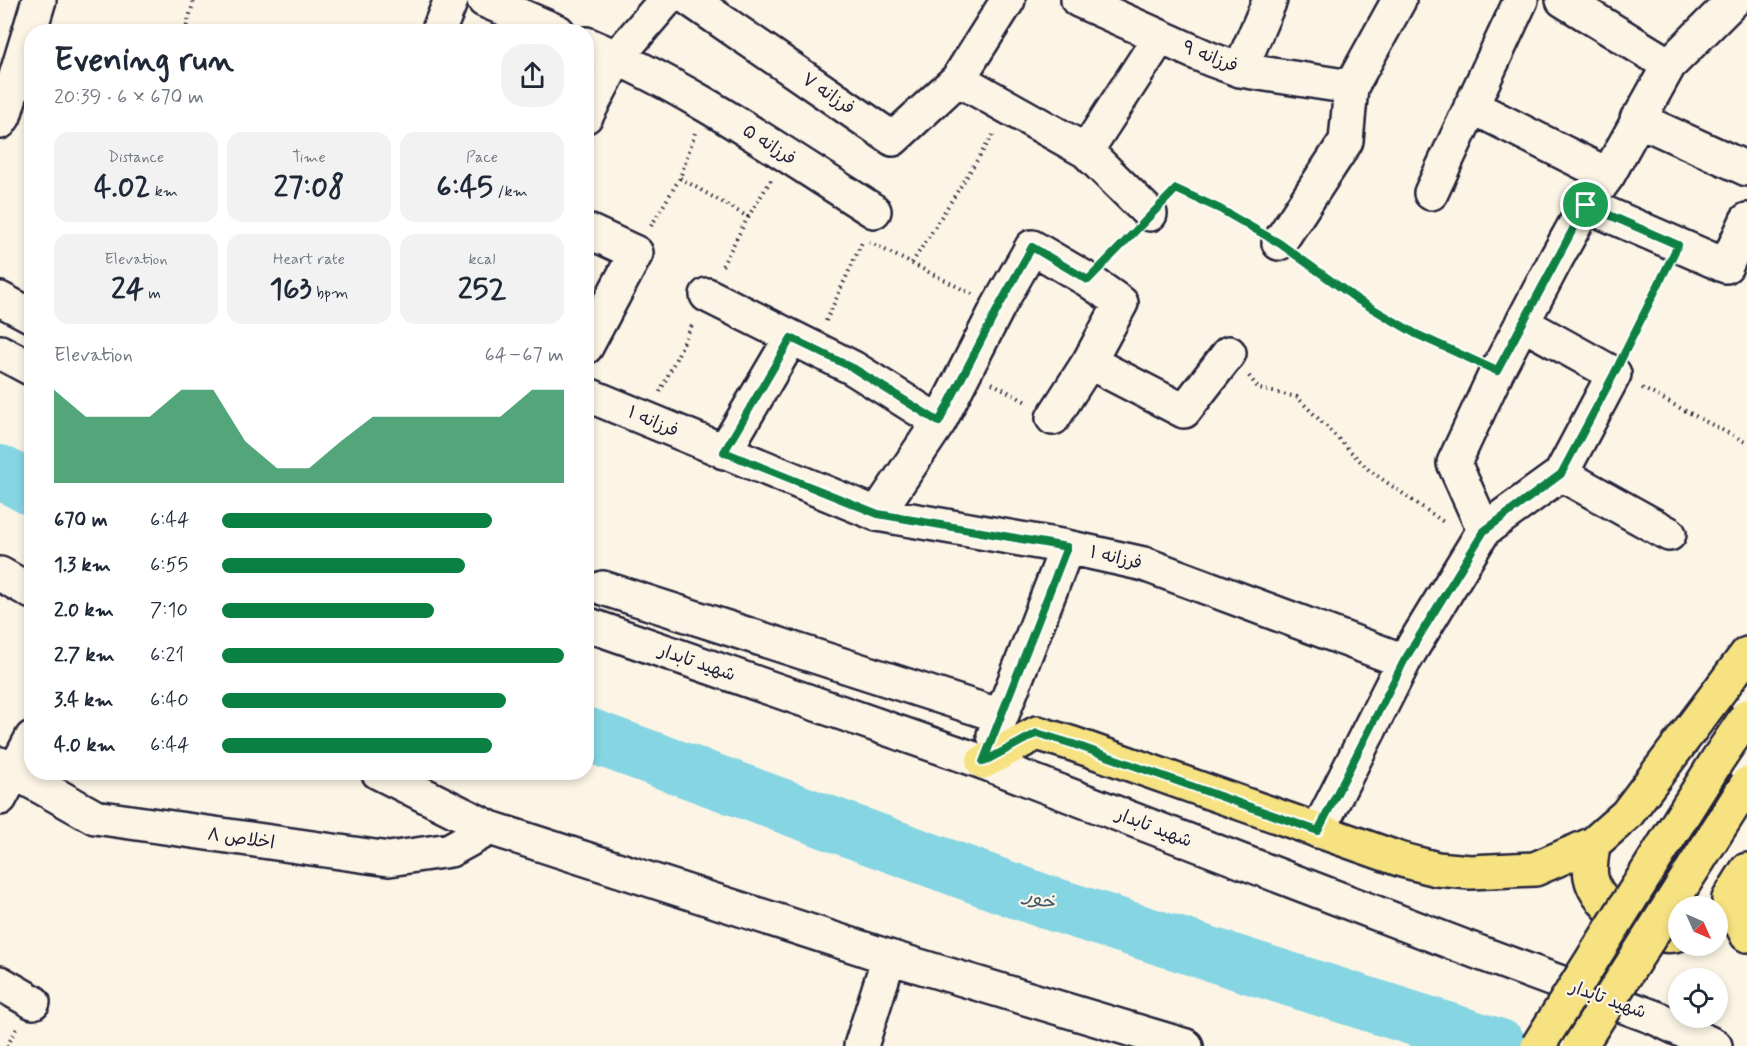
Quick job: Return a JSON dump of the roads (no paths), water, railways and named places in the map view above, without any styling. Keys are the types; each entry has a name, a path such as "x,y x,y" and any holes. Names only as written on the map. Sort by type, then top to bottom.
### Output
{"main road":[{"path":"983,762 1037,733 1402,860 1437,869 1470,872 1535,869 1593,844 1628,814 1747,654"},
{"path":"1538,1046 1747,716"},
{"path":"1580,1046 1747,784"},
{"path":"1593,844 1591,878 1604,902 1635,927 1668,937"},
{"path":"1728,898 1747,870"},
{"path":"1728,911 1747,935"}],"street":[{"path":"32,24 39,0"},
{"path":"441,24 451,0"},
{"path":"484,0 540,24"},
{"path":"594,101 617,57 666,0"},
{"name":"فرزانه ۷","path":"691,0 893,139 958,79"},
{"path":"1008,0 958,79 1086,151 1150,214"},
{"name":"فرزانه ۹","path":"1078,0 1210,59 1240,70 1351,87"},
{"path":"1240,70 1270,0"},
{"path":"1279,243 1346,141 1351,87 1399,0"},
{"path":"1431,193 1521,0"},
{"path":"1563,0 1669,64"},
{"path":"1480,537 1454,463 1497,371 1586,205 1608,175 1669,64 1734,0"},
{"path":"1086,151 1160,37"},
{"name":"فرزانه ۵","path":"594,47 705,103 785,156 869,225"},
{"path":"0,122 24,50"},
{"path":"1471,106 1608,175"},
{"path":"1637,119 1747,169"},
{"path":"1586,205 1726,266 1747,220"},
{"path":"594,234 636,253 594,332"},
{"path":"878,514 939,422 1032,247 1088,280 1121,303 1089,362 1053,418"},
{"path":"707,294 853,368 939,422"},
{"path":"0,299 24,312"},
{"path":"1318,831 1404,661 1480,537 1561,474 1614,374 1522,323"},
{"path":"724,452 802,343"},
{"path":"0,352 24,365"},
{"path":"1089,362 1184,411 1229,352"},
{"name":"فرزانه ۱","path":"594,397 878,514 1067,547 1144,564 1404,661"},
{"path":"1561,474 1669,534"},
{"path":"983,762 1067,547"},
{"path":"0,574 24,588"},
{"path":"603,588 1001,716"},
{"name":"شهید تابدار","path":"594,627 983,762 1656,1018 1715,1046"},
{"path":"4,778 24,749"},
{"name":"اخلاص ۸","path":"4,778 95,817 389,859 450,850 490,828"},
{"path":"394,780 490,828 889,957 1178,1045"},
{"path":"861,1046 889,957"},
{"path":"0,983 33,1002"}],"waterway":[{"name":"خور","path":"0,472 24,485"},
{"name":"خور","path":"594,737 1043,901 1500,1046"}]}
